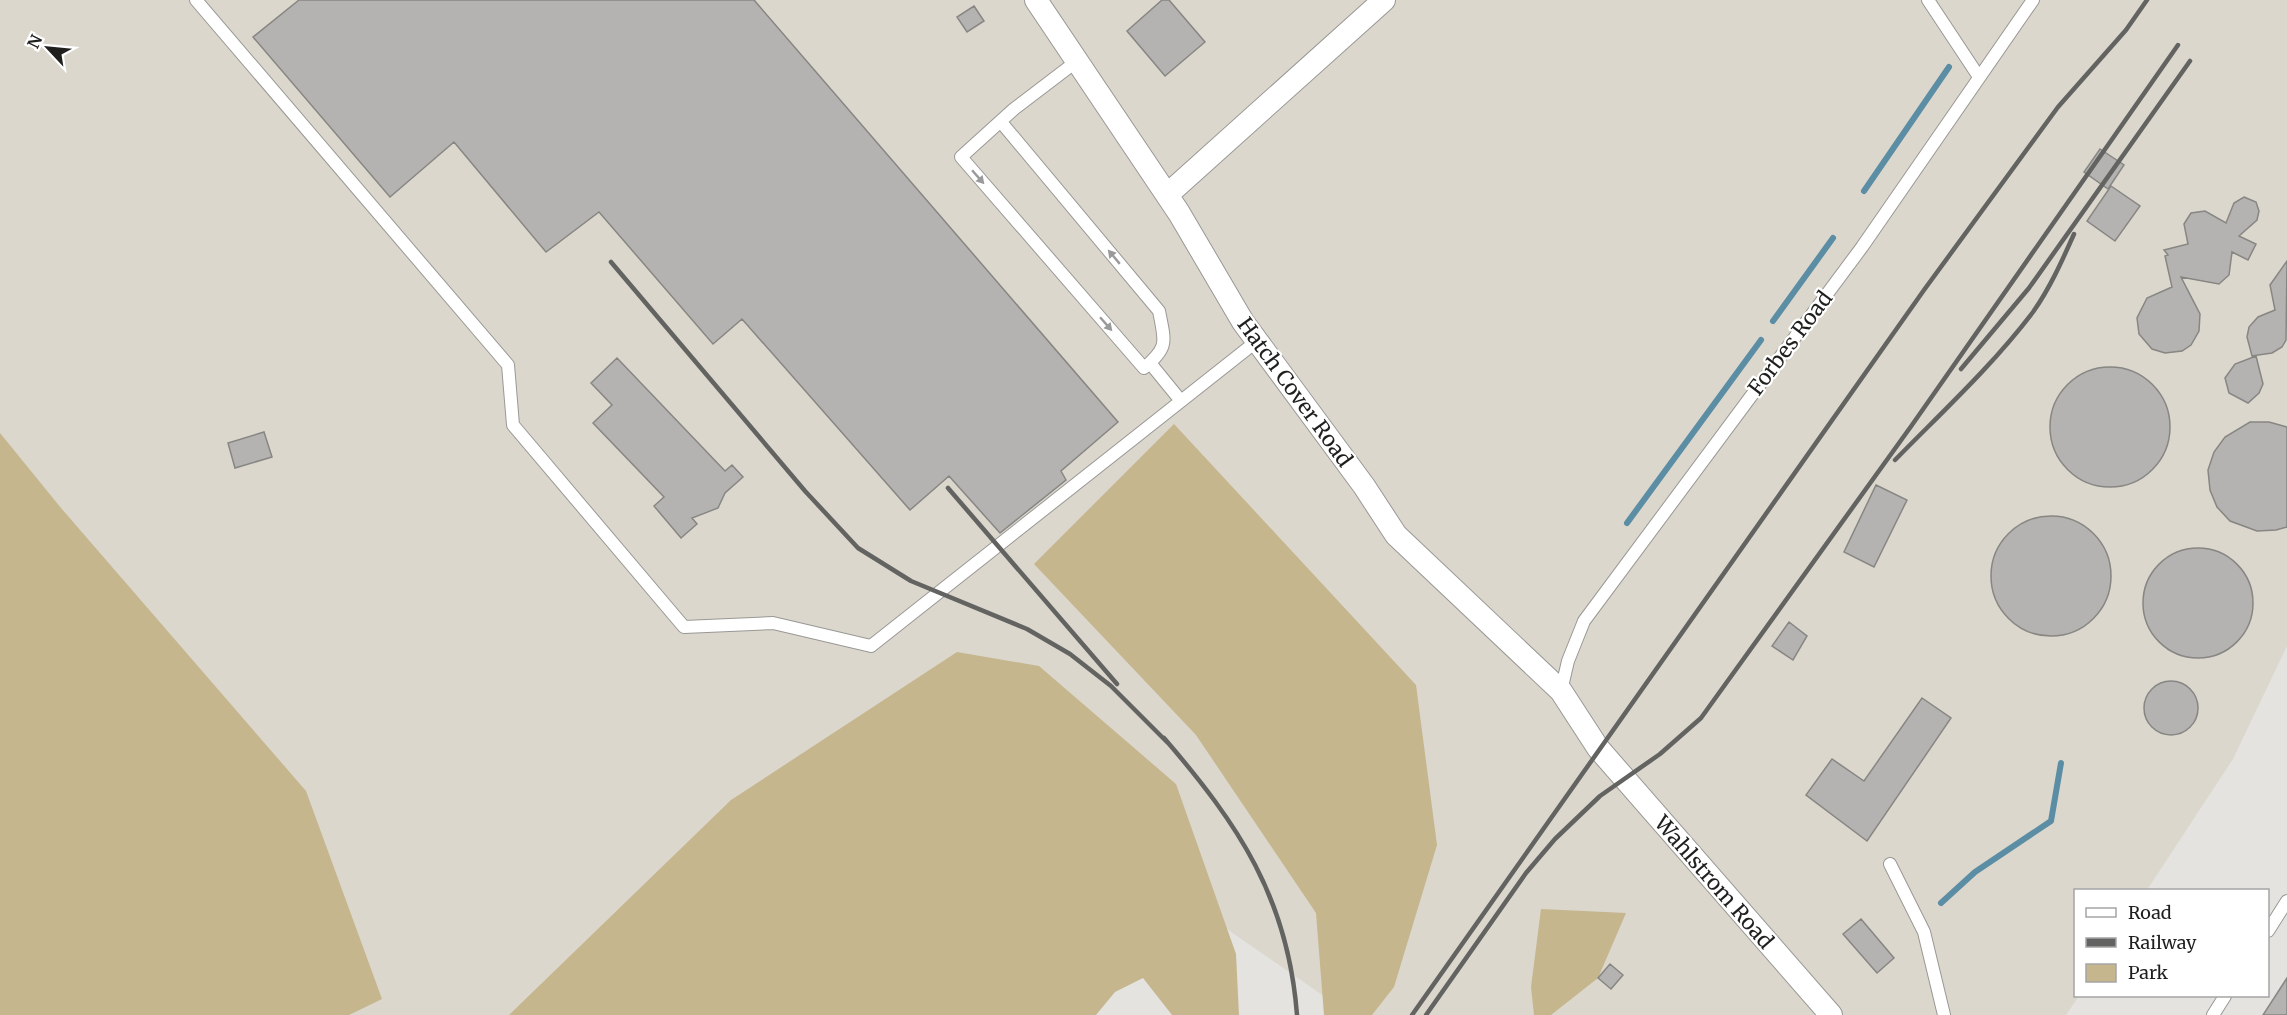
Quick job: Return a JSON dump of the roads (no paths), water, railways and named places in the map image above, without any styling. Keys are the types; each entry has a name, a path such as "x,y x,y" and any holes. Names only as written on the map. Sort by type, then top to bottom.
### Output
{"street":[{"name":"Hatch Cover Road","path":"1036,0 1167,195 1257,341 1364,486 1396,535 1561,691 1598,748"},
{"path":"1167,195 1384,0"},
{"name":"Wahlstrom Road","path":"1598,748 1831,1015"}],"lane":[{"path":"196,0 508,365 513,425 684,627 772,623 871,646 1257,341"},
{"path":"1928,0 1979,77"},
{"name":"Forbes Road","path":"1561,691 1568,661 1584,621 1862,247 2032,0"},
{"path":"1001,122 1159,311 1165,342 1162,353 1144,368 961,157 1001,122 1077,61"},
{"path":"1150,363 1181,401"},
{"path":"1890,864 1924,932 1944,1015"},
{"path":"2269,929 2287,901"},
{"path":"2213,1015 2224,997"}],"waterway":[{"path":"1864,191 1949,67"},
{"path":"1773,321 1833,238"},
{"path":"1627,523 1761,340"},
{"path":"1941,903 1975,872 2051,821 2061,763"}],"railway":[{"path":"1412,1015 1924,290 2058,107 2126,30 2147,0"},
{"path":"1426,1015 1526,873 1555,839 1600,796 1660,754 1701,718 1912,425 2178,45"},
{"path":"1961,369 2029,288 2190,61"},
{"path":"1895,460 1984,370 2033,312 2050,284 2074,234"},
{"path":"611,262 805,491 858,548 911,581 1027,629 1070,654 1111,686 1168,743"},
{"path":"948,488 1117,684"},
{"path":"1164,738 1215,802 1237,833 1255,865 1271,899 1283,935 1292,973 1297,1015"}]}
